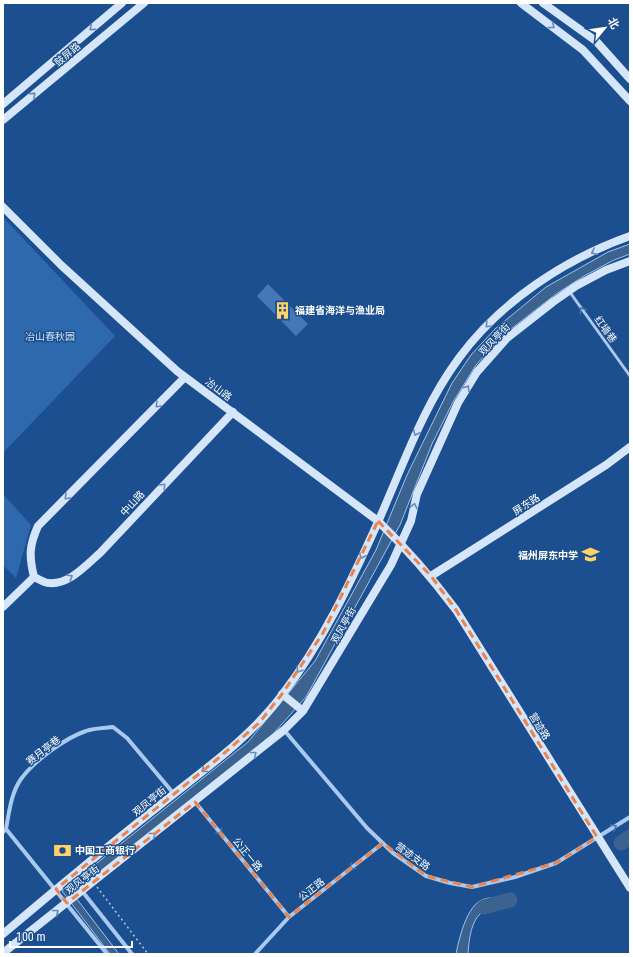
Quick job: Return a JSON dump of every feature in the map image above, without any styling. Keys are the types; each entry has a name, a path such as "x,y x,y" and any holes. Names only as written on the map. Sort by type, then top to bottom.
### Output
{"street":[{"name":"鼓屏路","path":"3,104 122,3"},
{"name":"鼓屏路","path":"3,120 144,3"},
{"path":"521,3 583,50 630,100"},
{"path":"544,3 596,41 630,79"},
{"path":"595,63 606,53"},
{"name":"冶山路","path":"3,207 61,265 186,377 378,521 401,543 431,576"},
{"name":"观风亭街","path":"282,694 323,633 356,570 426,412 446,377 473,341 500,314 544,279 596,251 630,236"},
{"name":"观风亭街","path":"3,953 195,802 284,730 303,711 391,565 411,521 417,494 458,403 477,372 506,338 568,291 606,270 630,261"},
{"path":"3,607 34,577 30,561 30,543 38,526 186,377"},
{"name":"中山路","path":"34,577 49,583 63,581 79,572 100,552 232,412"},
{"name":"屏东路","path":"431,576 606,465 630,447"},
{"name":"营迹路","path":"431,576 456,610 630,888"},
{"path":"282,694 303,711"},
{"name":"观凤亭街","path":"3,934 259,723 282,694"},
{"name":"赛月亭巷","path":"4,830 10,806 21,779 60,744 86,731 113,727 127,738 174,794"},
{"name":"营迹支路","path":"284,730 367,828 383,843 410,866 426,876 450,883 472,887 514,877 556,863 630,817"},
{"name":"公正一路","path":"195,802 289,917"},
{"path":"4,830 56,889 107,954"},
{"name":"公正路","path":"255,954 289,917 383,843"},
{"path":"82,891 132,954"}],"lane":[{"name":"红墙巷","path":"568,291 630,376"}],"path":[{"path":"94,884 148,954"}],"highlighted area":[{"path":"378,521 431,576 456,610 597,837 556,863 472,887 426,876 383,843 289,917 195,802 67,903 56,889 215,761 259,723 282,694 323,633"}],"green space":[{"name":"冶山春秋园","path":"3,217 115,336 3,453"},
{"path":"3,494 31,525 16,578 3,565"}],"shaded area":[{"path":"630,244 630,254 614,260 584,276 556,294 502,336 476,365 453,402 432,444 400,525 306,697 273,734 73,894 119,954 110,954 62,891 248,742 315,661 376,550 407,475 452,383 471,355 495,329 546,287 608,252"},
{"path":"502,897 504,907 494,907 482,912 474,922 470,935 468,954 456,954 467,917 475,905 485,899"}],"building":[{"name":"福建省海洋与渔业局","path":"268,284 308,324 296,336 257,296"}],"waterway":[{"path":"621,843 630,837"},
{"path":"484,907 510,900"}],"place":[{"name":"福建省海洋与渔业局","path":"282,310"},
{"name":"福州屏东中学","path":"591,555"},
{"name":"中国工商银行","path":"62,850"}]}
